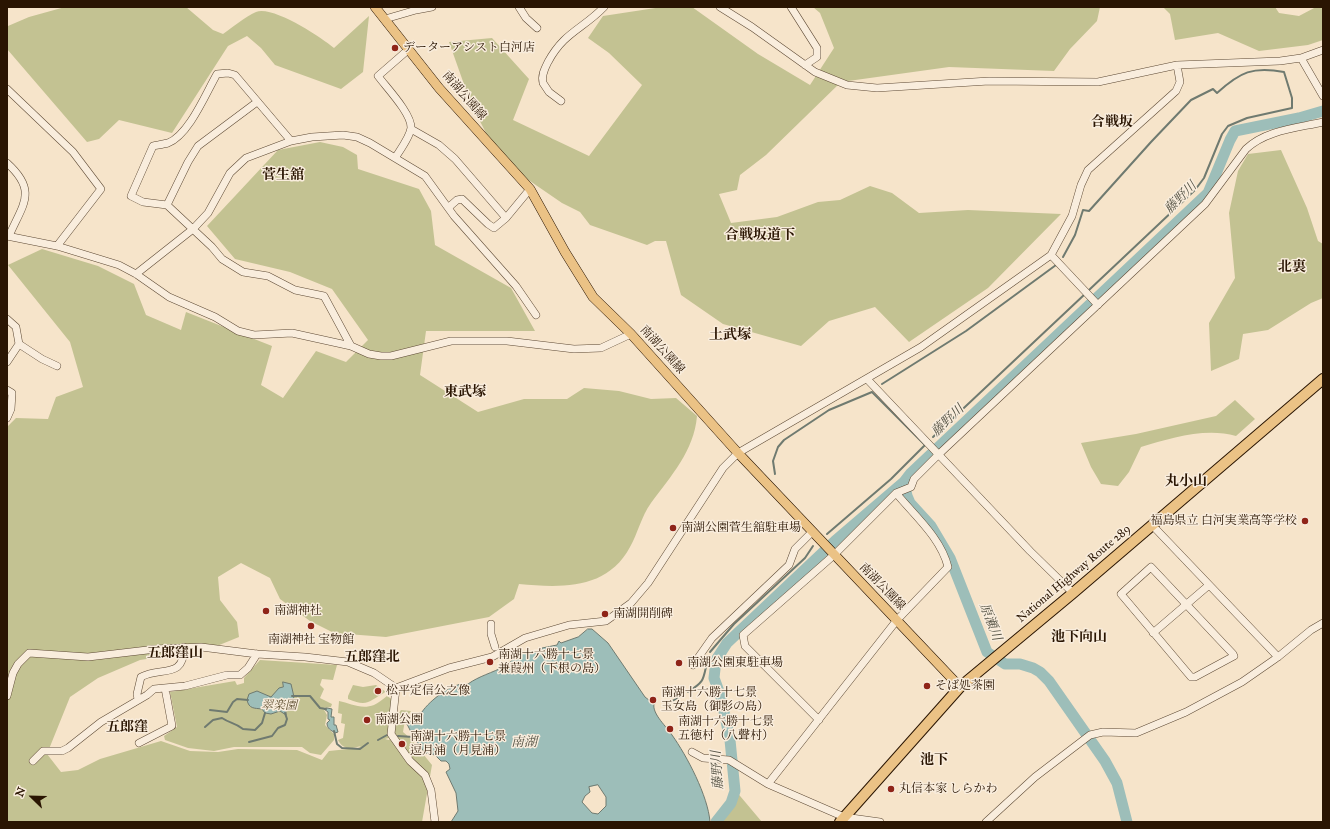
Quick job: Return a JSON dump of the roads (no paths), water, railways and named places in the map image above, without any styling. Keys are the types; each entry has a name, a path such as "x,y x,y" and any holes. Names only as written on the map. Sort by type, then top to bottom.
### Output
{"highway":[{"name":"National Highway Route 289","path":"842,820 960,688 1323,379"}],"main road":[{"name":"南湖公園線","path":"375,7 439,88 530,189 565,252 593,297 631,334 738,453 960,688"}],"street":[{"path":"385,19 432,7"},
{"path":"519,7 526,18 537,28"},
{"path":"561,101 549,92 543,83 545,68 560,44 569,34 604,7"},
{"path":"720,7 752,27 815,72 847,85 877,88 989,81 1098,82 1177,65 1301,58 1323,50"},
{"path":"792,7 817,48 817,57 805,65"},
{"path":"396,158 411,129 407,114 378,76 409,49"},
{"path":"1301,58 1323,96"},
{"path":"396,688 449,668 492,658 525,638 570,625 606,621 630,603 648,583 723,468 738,453 921,347 1051,255 1072,216 1081,186 1088,170 1176,91 1180,82 1177,65"},
{"path":"291,141 235,75 228,73 217,74 201,104 178,136 169,142 153,146 130,196 143,202 167,205 222,259 243,272 268,276 295,290 324,296 351,346"},
{"path":"7,89 73,152 101,188 57,246"},
{"path":"167,205 188,162 198,146 257,102"},
{"path":"819,720 745,646 743,635 834,555 1205,204 1246,149 1254,141 1269,134 1323,122"},
{"path":"411,129 439,145 455,159 506,218"},
{"path":"136,274 192,229 208,213 230,173 246,158 291,141 329,136 357,137 425,176 449,207 454,216 516,286 536,315"},
{"path":"7,163 20,177 27,190 25,201 8,236 57,246 119,265 136,274 169,297 215,316 238,331 254,335 292,333 351,346 369,354 381,356 391,356 451,340 507,342 574,349 593,349 601,348 631,334"},
{"path":"449,207 456,200 462,199 494,228 506,218 530,189"},
{"path":"1051,255 1098,305"},
{"path":"7,319 16,327 19,344 7,362"},
{"path":"19,344 42,359 57,366"},
{"path":"867,379 1030,551 1073,593"},
{"path":"7,390 12,393 13,402 7,418"},
{"path":"768,784 897,620 948,567 945,556 938,543 902,490"},
{"path":"1152,525 1278,657"},
{"path":"693,665 712,638 789,565 795,549 812,532"},
{"path":"1151,567 1234,656 1191,677 1153,633 1121,594 1151,567"},
{"path":"1153,633 1209,585"},
{"path":"986,822 1035,777 1088,736 1096,732 1124,734 1146,730 1186,712 1242,682 1278,657 1310,630 1323,623"},
{"path":"490,624 495,647"},
{"path":"7,696 12,673 18,664 29,653 88,657 184,647 201,647 257,654 305,656 348,662 374,673 396,688"},
{"path":"138,699 137,694 141,677 148,673 176,669 181,664 184,657 184,647"},
{"path":"33,761 43,751 62,752 101,722 154,689 185,686 227,676 240,675 248,668 257,654"},
{"path":"139,743 172,726 165,688"},
{"path":"396,688 391,734 410,761 425,775 431,790 435,822"},
{"path":"692,752 703,758 732,761 768,784 842,820 880,822"}],"water":[{"name":"南湖","path":"588,629 592,629 608,643 645,697 654,704 657,716 678,744 696,777 705,800 710,822 451,822 458,811 456,793 446,772 450,769 449,764 446,761 441,761 435,755 425,753 414,738 407,724 408,721 414,722 417,714 422,712 430,703 449,689 462,684 468,684 505,666 520,654 538,651 542,648 557,645 559,641 561,643 578,637","holes":["598,785 606,797 606,806 598,814 592,813 582,802 585,796 590,792 589,787"]},
{"path":"283,682 291,684 294,697 286,710 286,715 280,711 271,714 265,713 262,709 252,708 249,705 247,700 249,694 257,691 271,697 279,688 283,687"},
{"path":"324,709 332,709 331,717 334,717 334,725 336,725 338,732 335,733 328,727 327,723 330,720 328,719 328,712"}],"waterway":[{"path":"1063,257 1075,235 1083,210 1089,211 1191,100 1213,89 1217,93 1233,80 1248,72 1255,70 1273,70 1284,72 1292,98 1292,108 1247,118 1228,126 1222,134 1204,178 1195,190 1089,290"},
{"name":"藤野川","path":"716,822 731,803 735,791 730,740 721,697 714,678 716,660 727,643 835,541 904,482 911,473 1208,193 1235,131 1299,118 1323,111"},
{"path":"882,384 966,331 1056,265"},
{"path":"933,437 1085,294"},
{"path":"775,474 773,461 778,447 784,440 829,410 872,392 925,445"},
{"path":"827,534 891,479 925,445"},
{"name":"原瀬川","path":"904,482 910,503 931,526 950,558 987,652 1005,664 1020,664 1033,668 1040,672 1049,681 1105,761 1117,783 1127,822"},
{"path":"710,652 734,624 805,558 813,546"},
{"path":"688,692 702,680 707,662"},
{"path":"669,703 684,694"},
{"path":"292,696 310,696 320,708 326,709"},
{"path":"210,710 227,712 233,702 237,699 248,700"},
{"path":"205,727 213,720 222,718 243,729 255,730 262,723 265,713"},
{"path":"249,742 272,736 278,728 285,725 287,719 285,713"},
{"path":"334,731 337,744 342,748 360,749 368,743"},
{"path":"378,740 387,735"},
{"path":"398,736 413,737"}],"place":[{"name":"データーアシスト白河店","path":"395,48"},
{"name":"福島県立 白河実業高等学校","path":"1305,521"},
{"name":"南湖公園菅生舘駐車場","path":"673,528"},
{"name":"南湖神社","path":"266,611"},
{"name":"南湖開削碑","path":"605,614"},
{"name":"南湖神社 宝物館","path":"311,626"},
{"name":"南湖十六勝十七景 兼葭州（下根の島）","path":"490,662"},
{"name":"南湖公園東駐車場","path":"679,663"},
{"name":"そば処茶園","path":"927,686"},
{"name":"松平定信公之像","path":"378,691"},
{"name":"南湖十六勝十七景 玉女島（御影の島）","path":"653,700"},
{"name":"南湖公園","path":"367,720"},
{"name":"南湖十六勝十七景 五徳村（八聲村）","path":"670,729"},
{"name":"南湖十六勝十七景 逗月浦（月見浦）","path":"402,744"},
{"name":"丸信本家 しらかわ","path":"891,789"}],"district":[{"name":"合戦坂","path":"1112,123"},
{"name":"菅生舘","path":"283,176"},
{"name":"合戦坂道下","path":"760,236"},
{"name":"北裏","path":"1292,268"},
{"name":"土武塚","path":"730,336"},
{"name":"東武塚","path":"465,393"},
{"name":"丸小山","path":"1186,482"},
{"name":"池下向山","path":"1079,638"},
{"name":"五郎窪山","path":"175,654"},
{"name":"五郎窪北","path":"372,658"},
{"name":"五郎窪","path":"127,728"},
{"name":"池下","path":"934,761"}],"park label":[{"name":"翠楽園","path":"279,706"}]}
